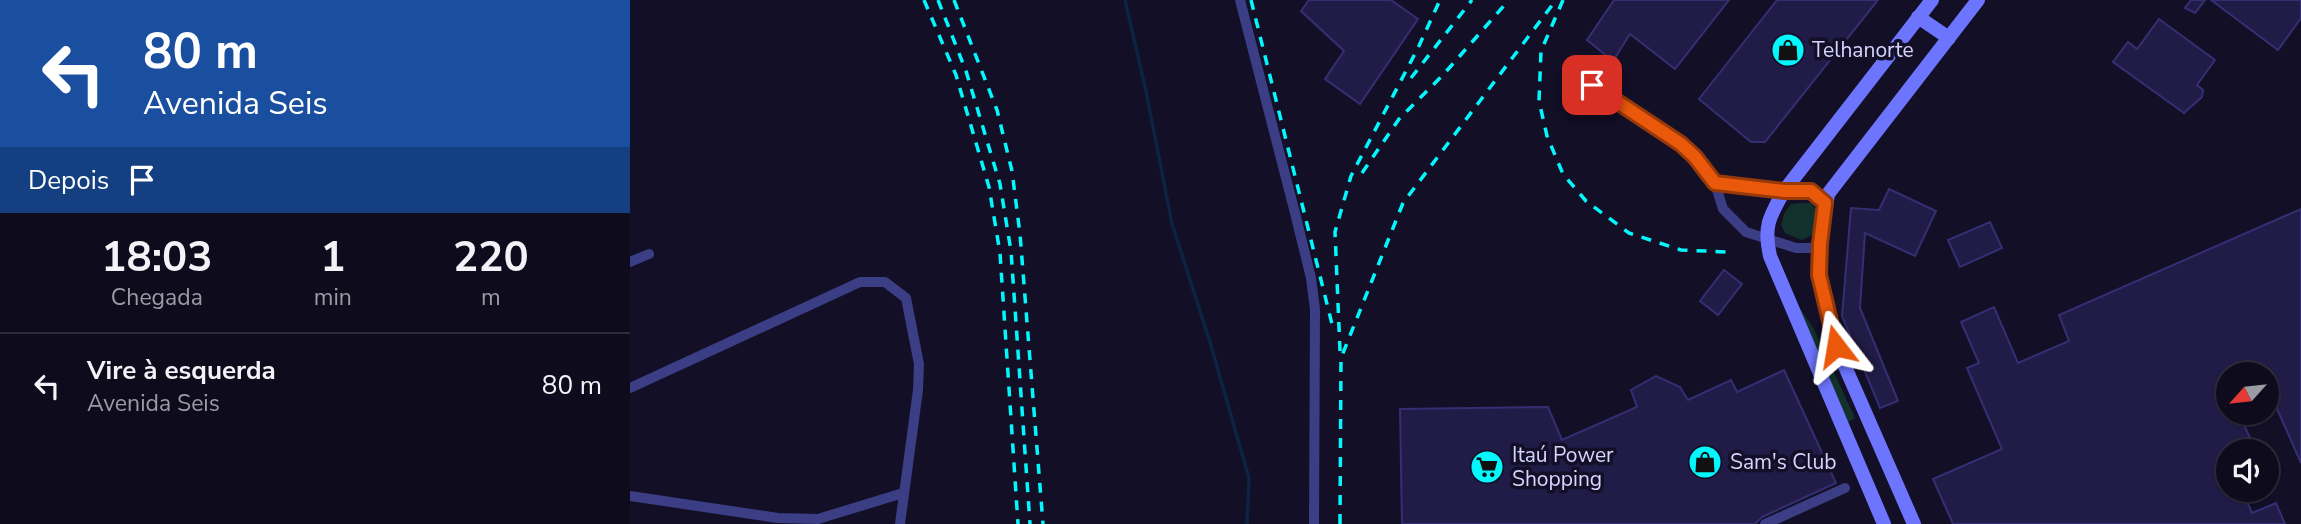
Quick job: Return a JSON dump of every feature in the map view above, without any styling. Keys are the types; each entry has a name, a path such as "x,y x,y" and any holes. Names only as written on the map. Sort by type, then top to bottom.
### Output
{"main road":[{"path":"1884,524 1770,256 1766,238 1768,223 1784,191 1932,0"},
{"path":"1914,524 1836,346 1819,275 1825,203 1828,194 1978,0"},
{"path":"1919,17 1949,38"}],"street":[{"path":"1240,0 1295,213 1314,299 1314,524"},
{"path":"1592,85 1681,144 1695,157 1715,183 1718,200 1731,219 1746,232 1796,248 1811,248 1820,244"},
{"path":"1715,183 1784,191 1811,191 1825,203"},
{"path":"630,262 649,254"},
{"path":"630,388 860,282 885,282 906,298 919,364 900,524"},
{"path":"1765,524 1845,488"},
{"path":"630,496 778,518 818,519 903,493"}],"green space":[{"path":"1811,203 1818,218 1814,234 1802,240 1785,233 1781,225 1791,204"},
{"path":"1799,307 1814,329 1855,418 1845,424"}],"building":[{"path":"1309,0 1391,0 1418,19 1360,104 1325,79 1344,51 1301,11"},
{"path":"1614,0 1729,0 1675,69 1630,34 1613,61 1587,40"},
{"name":"Telhanorte","path":"1777,0 1878,0 1765,142 1751,142 1699,99"},
{"path":"2191,0 2205,0 2195,13 2185,8"},
{"path":"2211,0 2301,0 2301,18 2278,50"},
{"path":"2159,19 2215,60 2197,85 2203,90 2202,97 2184,113 2113,62 2128,42 2137,49"},
{"path":"1889,189 1936,211 1915,256 1865,233 1860,308 1898,401 1880,408 1842,316 1851,208 1879,210"},
{"path":"2301,209 2301,463 2279,413 2279,362 2216,362 2216,425 2244,425 2250,439 2216,439 2216,502 2247,502 2252,513 2276,503 2285,524 1953,524 1933,479 2002,449 1967,368 1979,363 1961,322 1994,307 2018,363 2069,341 2059,315"},
{"path":"1990,222 2002,248 1960,267 1948,240"},
{"path":"1724,270 1742,284 1718,315 1700,301"},
{"path":"1784,370 1836,483 1762,517 1755,524 1402,524 1400,409 1548,407 1562,440 1637,407 1631,390 1656,376 1680,387 1688,400 1731,380 1737,392"}],"waterway":[{"path":"1125,0 1172,224 1210,342 1249,478 1247,524"}],"railway":[{"path":"924,0 956,75 989,187 1000,253 1018,524"},
{"path":"938,0 966,71 1000,184 1011,251 1030,524"},
{"path":"954,0 997,110 1012,171 1020,234 1043,524"},
{"path":"1251,0 1332,324"},
{"path":"1340,351 1335,232 1351,176 1440,0"},
{"path":"1411,78 1472,0"},
{"path":"1362,173 1399,119 1443,75 1509,0"},
{"path":"1340,524 1341,358 1403,203 1556,0"},
{"path":"1563,0 1541,51 1539,101 1547,136 1563,174 1586,201 1629,233 1681,250 1728,252"}],"place":[{"name":"Telhanorte","path":"1788,50"},
{"name":"Sam's Club","path":"1705,462"},
{"name":"Itaú Power Shopping","path":"1487,467"}],"route":[{"path":"1592,85 1681,144 1715,183 1784,191 1811,191 1820,197 1825,203 1819,275 1836,346"}]}
